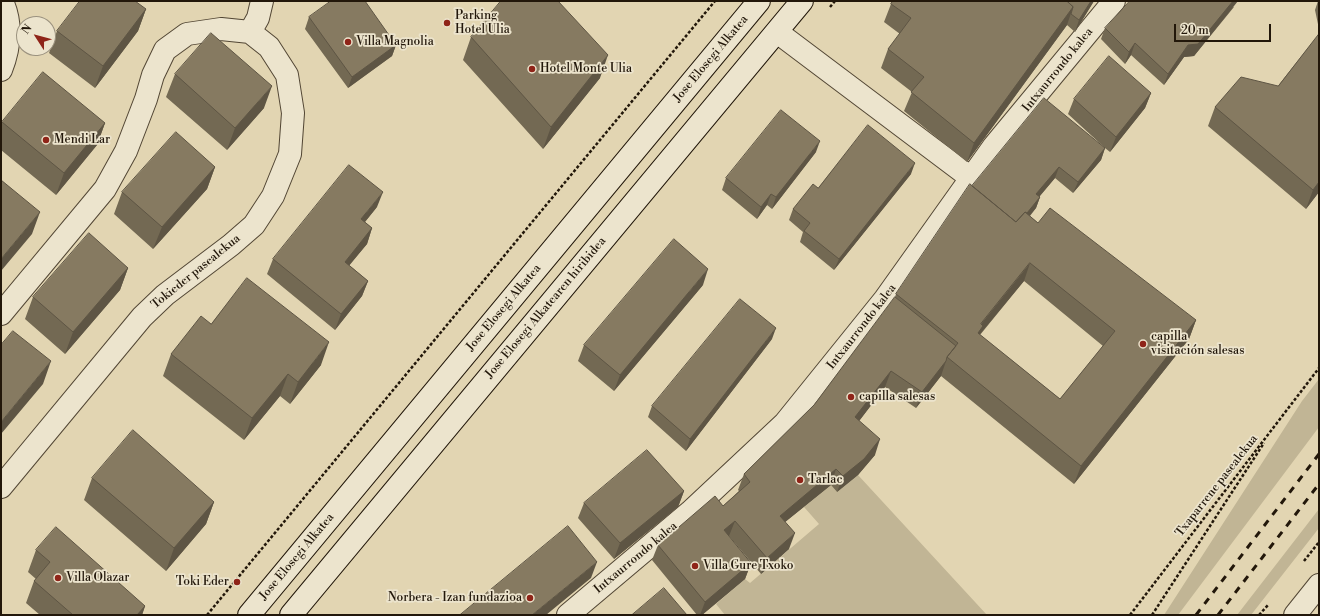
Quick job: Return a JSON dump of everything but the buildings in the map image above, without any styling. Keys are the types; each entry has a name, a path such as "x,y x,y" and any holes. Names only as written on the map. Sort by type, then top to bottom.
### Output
{"street":[{"path":"1,70 7,55 9,33 6,10 2,1"},
{"path":"1,314 105,189 126,151 146,99 153,74 165,50 187,34 220,29 250,32 258,18 262,1"},
{"name":"Jose Elosegi Alkatea","path":"249,615 759,1"},
{"name":"Jose Elosegi Alkatearen hiribidea","path":"291,615 802,1"},
{"name":"Intxaurrondo kalea","path":"568,615 690,512 785,423 885,299 994,146 1114,1"},
{"name":"Tokieder pasealekua","path":"1,487 142,317 164,295 231,244 254,224 273,196 290,154 293,112 287,76 270,47 250,32"},
{"path":"776,32 970,178"},
{"path":"1295,615 1319,585"}],"path":[{"path":"207,615 715,1"},
{"name":"Txaparrene pasealekua","path":"1130,615 1319,368"},
{"path":"1152,615 1275,426"}],"shaded area":[{"path":"1319,379 1319,427 1178,615 1164,615 1302,401"},
{"path":"858,475 987,615 725,615 716,604 745,579 750,583 819,524 804,507 831,485 837,492"},
{"path":"1319,509 1319,528 1251,615 1237,615"}],"railway":[{"path":"1196,615 1319,454"},
{"path":"1218,615 1319,484"}],"place":[{"name":"Parking Hotel Ulia","path":"447,23"},
{"name":"Villa Magnolia","path":"348,42"},
{"name":"Hotel Monte Ulia","path":"532,69"},
{"name":"Mendi Lar","path":"46,140"},
{"name":"capilla visitación salesas","path":"1143,344"},
{"name":"capilla salesas","path":"851,397"},
{"name":"Tarlac","path":"800,480"},
{"name":"Villa Gure Txoko","path":"695,566"},
{"name":"Villa Olazar","path":"58,578"},
{"name":"Toki Eder","path":"237,582"},
{"name":"Norbera - Izan fundazioa","path":"530,598"}]}
